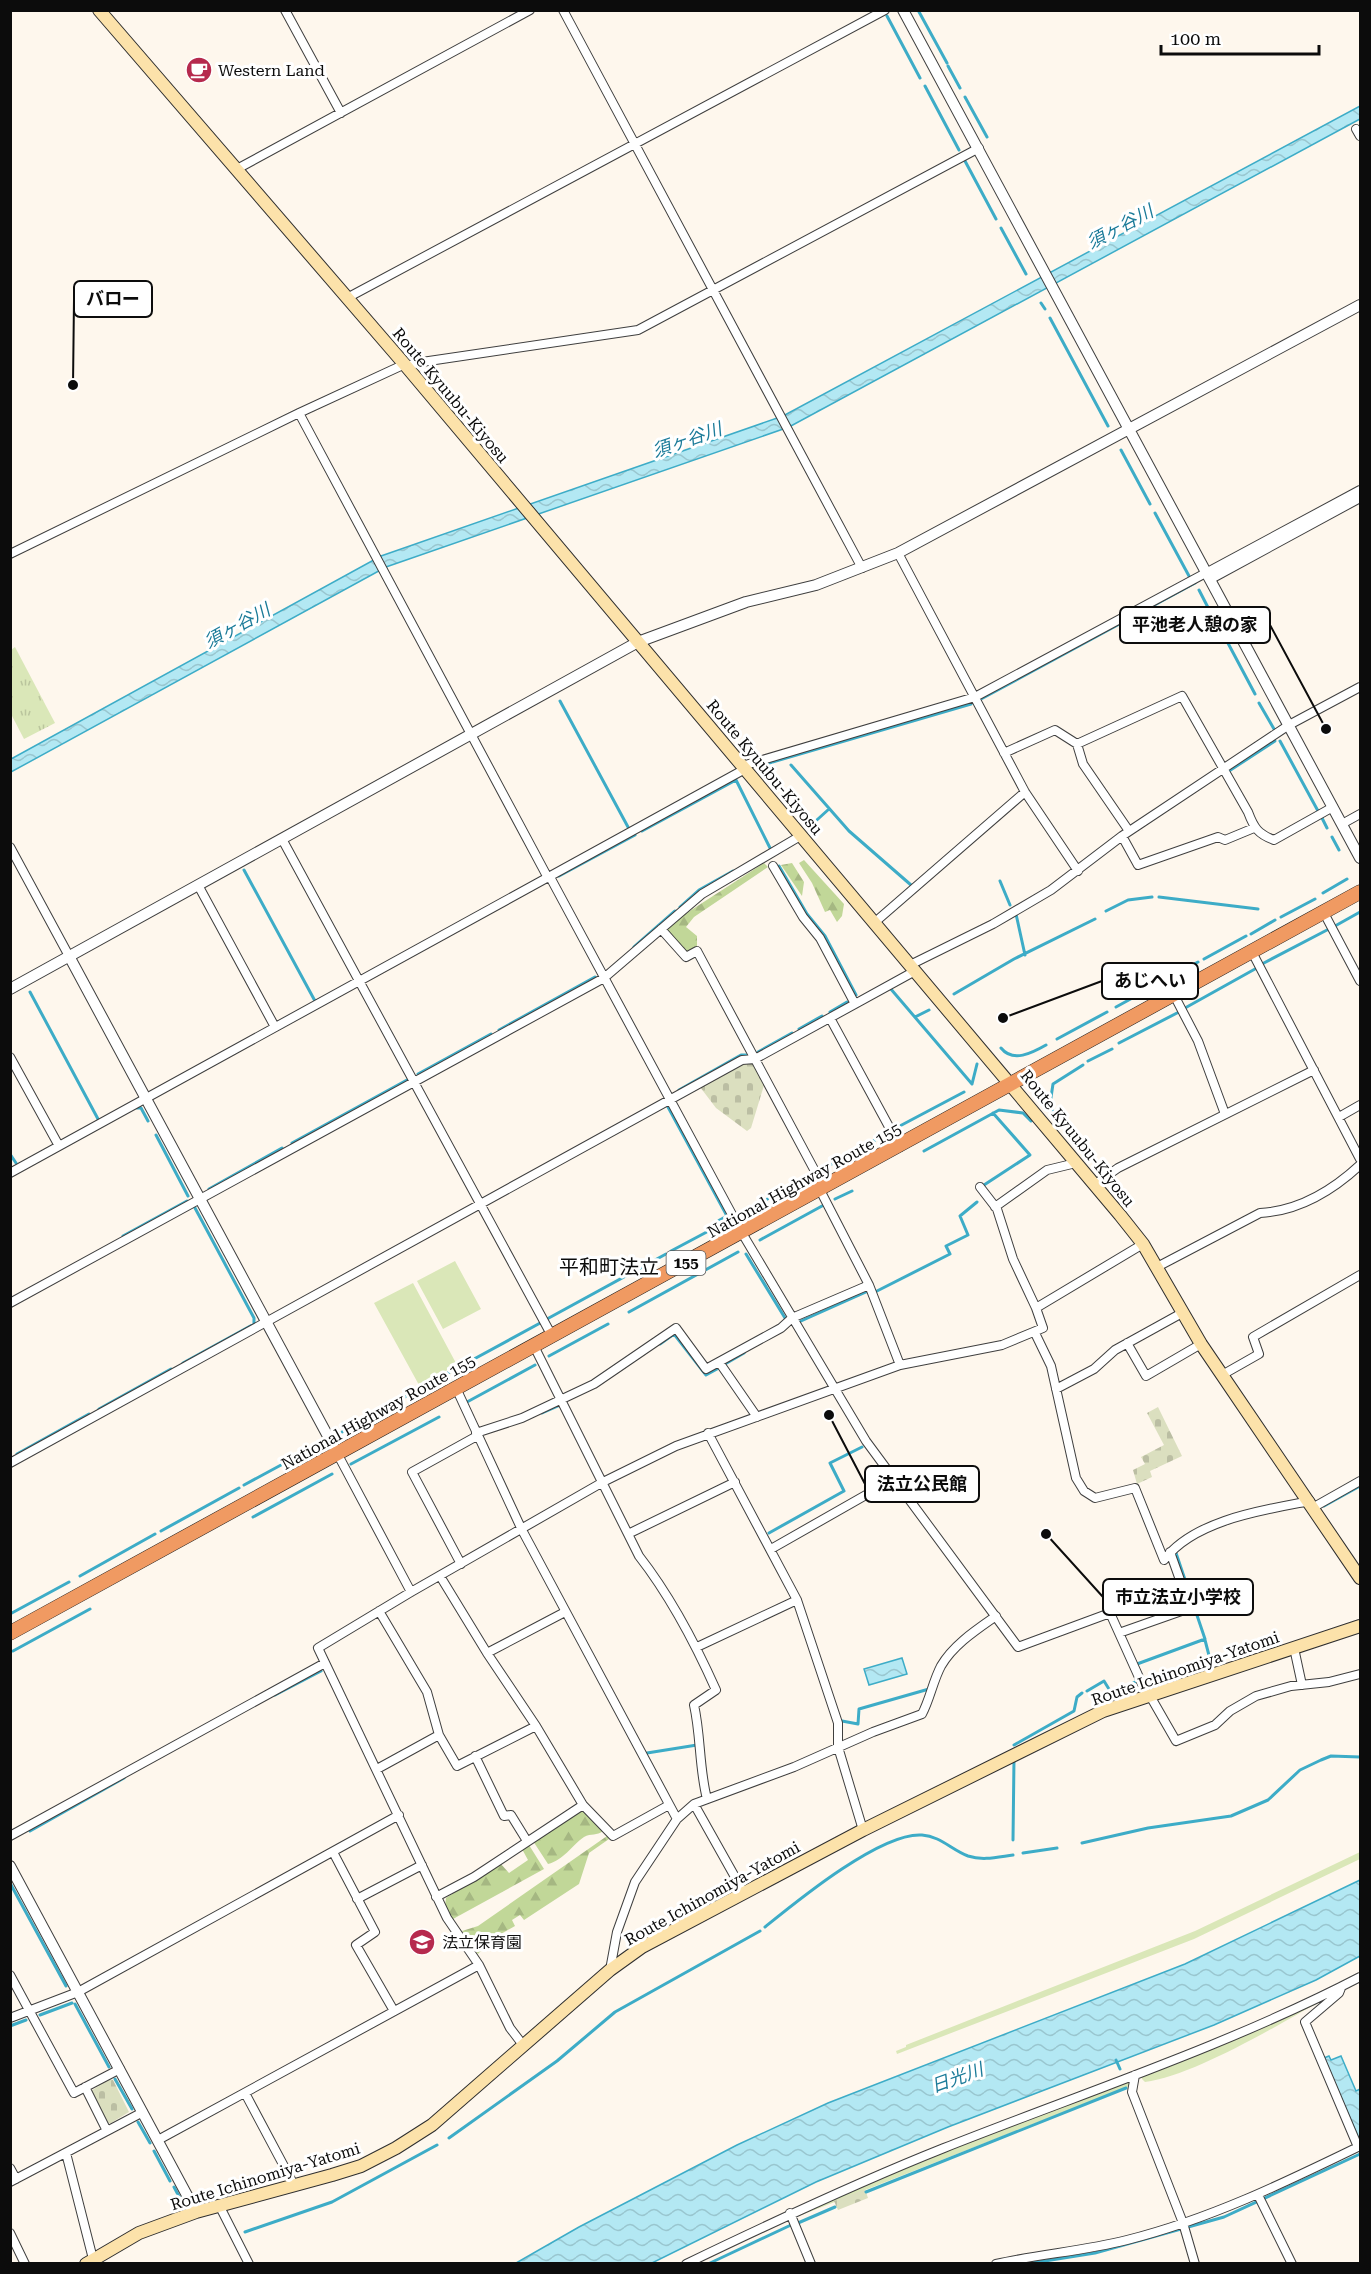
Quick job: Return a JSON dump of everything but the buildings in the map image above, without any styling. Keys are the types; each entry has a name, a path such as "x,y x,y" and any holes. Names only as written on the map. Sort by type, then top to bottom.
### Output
{"highway":[{"name":"National Highway Route 155","path":"10,1633 900,1147 1360,892"}],"main road":[{"name":"Route Kyuubu-Kiyosu","path":"99,10 405,365 874,923 1013,1084 1143,1244 1201,1344 1312,1504 1360,1578"},
{"name":"Route Ichinomiya-Yatomi","path":"89,2261 139,2233 219,2205 361,2166 418,2136 610,1970 651,1942 863,1830 1103,1711 1360,1626"}],"street":[{"path":"285,10 341,113"},
{"path":"237,169 530,10"},
{"path":"563,10 862,568"},
{"path":"346,298 885,10"},
{"path":"903,10 979,147 1360,858"},
{"path":"10,554 299,413 405,365 638,330 979,147"},
{"path":"10,989 638,642 746,602 816,585 898,553 1360,304"},
{"path":"299,413 470,735 742,1233 866,1441 1018,1647 1110,1613 1148,1695 1176,1741 1215,1725 1256,1695 1360,1674"},
{"path":"1209,576 1360,490"},
{"path":"10,1173 549,877 744,767 975,697 1360,498"},
{"path":"898,553 1025,792 1078,871"},
{"path":"10,1463 742,1060 755,1059 855,1004 913,968 993,924 1078,871 1126,834 1289,725 1360,687"},
{"path":"1077,744 1182,696 1222,770 1248,812 1254,828 1274,840 1333,807"},
{"path":"1004,753 1055,730 1077,744 1083,764 1126,834 1138,865 1218,837 1225,840 1254,828"},
{"path":"874,923 1025,792"},
{"path":"1342,824 1360,814"},
{"path":"10,1303 604,978 702,894 802,836"},
{"path":"282,839 552,1336"},
{"path":"10,847 411,1592"},
{"path":"773,866 803,917 820,938 855,1004"},
{"path":"198,885 274,1027"},
{"path":"1324,913 1360,981"},
{"path":"661,929 686,957 697,951 822,1189 869,1285 900,1365"},
{"path":"1252,952 1360,1159"},
{"path":"1174,995 1198,1041 1225,1114"},
{"path":"830,1018 900,1147"},
{"path":"10,1057 59,1146"},
{"path":"1094,1185 1118,1168 1314,1070"},
{"path":"1339,1117 1360,1105"},
{"path":"995,1207 1047,1170 1076,1163"},
{"path":"1157,1267 1260,1214 1274,1213 1323,1194 1360,1165"},
{"path":"523,2045 510,2028 479,1965 447,1918 436,1897 318,1648 603,1482 708,1433 900,1365 1002,1344 1043,1328 995,1207 980,1187"},
{"path":"1036,1308 1143,1244"},
{"path":"1222,1374 1259,1354 1253,1337 1360,1275"},
{"path":"461,1564 412,1472 476,1435 522,1418 594,1384 676,1328 706,1369 781,1328 792,1318 869,1285"},
{"path":"1056,1389 1094,1368 1127,1343 1182,1313"},
{"path":"1035,1333 1051,1366 1076,1478 1084,1491 1095,1498 1135,1488 1164,1560 1191,1534 1257,1511 1312,1504 1360,1481"},
{"path":"1127,1343 1146,1376 1201,1344"},
{"path":"534,1346 639,1557 656,1579 697,1647 716,1690 694,1705 698,1724 702,1780 707,1799"},
{"path":"719,1362 757,1417"},
{"path":"456,1388 522,1530 677,1820"},
{"path":"708,1433 797,1600 838,1723 838,1747 863,1830"},
{"path":"771,1549 894,1479"},
{"path":"628,1533 735,1482"},
{"path":"1119,1632 1190,1608 1170,1552"},
{"path":"440,1575 583,1805 613,1836 669,1806"},
{"path":"697,1647 797,1600"},
{"path":"379,1611 427,1692 439,1735 457,1766 536,1726"},
{"path":"487,1653 565,1612"},
{"path":"610,1970 617,1932 635,1882 677,1820 694,1804 794,1767 922,1714 941,1667 947,1658 973,1632 996,1616"},
{"path":"1294,1648 1302,1685"},
{"path":"10,1836 325,1663"},
{"path":"377,1769 439,1735"},
{"path":"476,1756 504,1816 511,1815 527,1841"},
{"path":"694,1804 744,1893"},
{"path":"436,1897 474,1877 583,1805"},
{"path":"10,2018 78,1992 399,1815"},
{"path":"333,1852 375,1932 356,1945 394,2012"},
{"path":"357,1899 422,1865"},
{"path":"10,1866 196,2212"},
{"path":"158,2140 479,1965"},
{"path":"10,1975 74,2093 120,2069"},
{"path":"686,2264 790,2213 945,2148 1135,2075 1360,1977"},
{"path":"996,2264 1098,2247 1184,2227 1260,2199 1359,2147 1305,2022 1339,1993 1341,1987"},
{"path":"1135,2075 1132,2092 1184,2227 1195,2264"},
{"path":"85,2087 107,2131"},
{"path":"244,2093 294,2186"},
{"path":"10,2168 13,2181 143,2112"},
{"path":"66,2153 89,2261"},
{"path":"1260,2199 1293,2264"},
{"path":"219,2205 249,2264"},
{"path":"790,2213 811,2264"},
{"path":"10,2232 25,2264"},
{"path":"10,2258 20,2252"}],"green space":[{"path":"15,647 55,723 24,739 11,714 11,650"},
{"path":"804,860 844,904 842,916 837,922 830,910 825,912 812,883 799,863"},
{"path":"764,863 768,867 694,917 686,927 697,936 697,947 687,953 666,931 682,916"},
{"path":"792,863 804,882 802,896 781,865"},
{"path":"746,1062 754,1064 765,1082 751,1128 747,1131 716,1108 700,1087"},
{"path":"455,1261 481,1309 443,1329 417,1281"},
{"path":"413,1283 457,1365 419,1385 374,1303"},
{"path":"1158,1407 1182,1456 1150,1471 1152,1477 1137,1484 1133,1470 1145,1464 1141,1457 1164,1445 1147,1413"},
{"path":"582,1808 603,1831 584,1837 563,1856 548,1864 533,1841"},
{"path":"607,1836 609,1839 589,1853 579,1884 524,1920 520,1915 512,1920 515,1926 492,1939 478,1954 462,1931 478,1926"},
{"path":"529,1845 544,1869 453,1919 445,1906 446,1898 500,1863 509,1873 528,1860 522,1849"},
{"path":"1360,1852 1360,1859 1194,1939 897,2054 896,2051 906,2045 1195,1931"},
{"path":"1331,1995 1264,2033 1202,2064 1162,2079 1145,2082 1142,2079 1142,2075"},
{"path":"109,2079 113,2080 129,2112 107,2123 91,2091"},
{"path":"1129,2081 1130,2086 799,2216 800,2213 942,2153"},
{"path":"865,2189 868,2198 838,2210 834,2201"}],"water":[{"path":"1360,106 1360,119 789,427 386,567 11,772 11,759 381,556 783,416"},
{"path":"902,1658 907,1674 869,1685 864,1669"},
{"name":"日光川","path":"1360,1880 1360,1956 1316,1980 1214,2025 948,2127 816,2182 652,2263 516,2263 579,2227 737,2145 828,2103 1185,1964"},
{"path":"1329,2056 1331,2060 1341,2056 1356,2091 1360,2089 1360,2141 1324,2058"}],"waterway":[{"path":"918,10 947,63"},
{"path":"887,16 920,78"},
{"path":"948,66 960,88"},
{"path":"925,86 959,150"},
{"path":"965,97 987,137"},
{"path":"965,161 996,219"},
{"path":"1001,228 1026,274"},
{"path":"1041,303 1045,309"},
{"path":"1050,318 1108,426"},
{"path":"1121,450 1150,504"},
{"path":"1155,513 1189,576"},
{"path":"981,699 1195,583"},
{"path":"1199,590 1216,623"},
{"path":"1221,630 1255,694"},
{"path":"560,701 628,827"},
{"path":"1259,703 1274,729"},
{"path":"759,766 971,704"},
{"path":"1229,771 1275,741"},
{"path":"1280,741 1318,811"},
{"path":"791,765 849,831 911,885"},
{"path":"736,780 770,848"},
{"path":"642,831 736,780"},
{"path":"808,828 829,809"},
{"path":"1322,818 1327,828"},
{"path":"559,876 635,835"},
{"path":"1332,837 1339,850"},
{"path":"779,866 807,914 825,936 856,995"},
{"path":"244,870 315,1001"},
{"path":"680,907 699,890 733,871"},
{"path":"1323,893 1347,879"},
{"path":"1000,881 1010,905"},
{"path":"1106,911 1128,900 1152,897"},
{"path":"1159,897 1258,909"},
{"path":"1281,917 1315,899"},
{"path":"634,947 675,911"},
{"path":"1335,926 1360,912"},
{"path":"1016,914 1025,955"},
{"path":"954,994 1014,959 1095,919"},
{"path":"1251,934 1275,920"},
{"path":"1262,964 1327,930"},
{"path":"1204,959 1246,936"},
{"path":"1116,1007 1198,962"},
{"path":"1185,1008 1255,969"},
{"path":"499,1030 595,977"},
{"path":"890,988 972,1084"},
{"path":"30,992 98,1119"},
{"path":"830,1012 847,1002"},
{"path":"915,1017 929,1010"},
{"path":"1057,1039 1107,1012"},
{"path":"1119,1043 1177,1013"},
{"path":"799,1029 822,1016"},
{"path":"758,1052 792,1033"},
{"path":"418,1074 491,1034"},
{"path":"1001,1048 1006,1053 1017,1056 1046,1045"},
{"path":"1088,1061 1112,1049"},
{"path":"679,1090 741,1055 746,1055"},
{"path":"972,1084 977,1064"},
{"path":"1053,1113 1050,1104 1053,1084 1083,1065"},
{"path":"292,1143 407,1080"},
{"path":"896,1128 964,1092"},
{"path":"668,1107 727,1216 716,1222 718,1226 671,1251"},
{"path":"137,1108 141,1108 148,1121"},
{"path":"924,1151 999,1110 1023,1113 1031,1121"},
{"path":"984,1185 1030,1155 993,1113"},
{"path":"819,1171 886,1134"},
{"path":"156,1135 188,1196"},
{"path":"209,1189 282,1148"},
{"path":"10,1154 16,1163"},
{"path":"794,1184 809,1176"},
{"path":"835,1199 852,1191"},
{"path":"740,1214 771,1197"},
{"path":"123,1236 187,1201"},
{"path":"877,1291 950,1254 946,1246 968,1235 960,1216 977,1202"},
{"path":"760,1240 822,1206"},
{"path":"183,1363 254,1324 254,1318 195,1208"},
{"path":"629,1312 738,1252"},
{"path":"547,1319 666,1254"},
{"path":"746,1254 785,1318"},
{"path":"801,1321 866,1292"},
{"path":"463,1365 542,1322"},
{"path":"549,1356 608,1324"},
{"path":"660,1344 674,1334 706,1375 717,1369"},
{"path":"725,1364 744,1353"},
{"path":"467,1402 535,1365"},
{"path":"422,1387 457,1368"},
{"path":"99,1409 171,1369"},
{"path":"342,1432 417,1390"},
{"path":"542,1413 558,1406"},
{"path":"17,1454 89,1414"},
{"path":"351,1464 439,1417"},
{"path":"244,1485 318,1445"},
{"path":"769,1533 844,1491 830,1463 862,1447"},
{"path":"253,1517 332,1474"},
{"path":"1324,1506 1360,1486"},
{"path":"161,1531 239,1488"},
{"path":"80,1576 155,1534"},
{"path":"1137,1664 1205,1639 1176,1553"},
{"path":"10,1614 69,1582"},
{"path":"13,1651 90,1609"},
{"path":"1205,1640 1212,1667"},
{"path":"275,1695 321,1671"},
{"path":"1087,1691 1104,1681 1112,1694 1137,1681 1136,1678"},
{"path":"842,1721 858,1724 859,1709 929,1689"},
{"path":"1014,1745 1074,1711 1077,1697 1082,1693"},
{"path":"647,1753 697,1745"},
{"path":"1082,1843 1148,1828 1231,1816 1268,1800 1300,1770 1321,1760 1331,1756 1360,1757"},
{"path":"1013,1840 1014,1759"},
{"path":"30,1831 124,1778"},
{"path":"765,1927 840,1870 885,1844 905,1837 928,1836 968,1856 979,1858 1013,1855"},
{"path":"1023,1853 1057,1848"},
{"path":"10,1883 66,1986"},
{"path":"449,2138 557,2061 615,2012 760,1931"},
{"path":"40,2015 72,2003"},
{"path":"75,2004 109,2067"},
{"path":"10,2026 26,2020"},
{"path":"1116,2060 1120,2069"},
{"path":"115,2079 132,2109"},
{"path":"866,2192 1126,2088"},
{"path":"138,2122 150,2143"},
{"path":"245,2232 332,2202 437,2145"},
{"path":"154,2151 170,2181"},
{"path":"1026,2264 1095,2253 1224,2217 1360,2154"},
{"path":"174,2187 183,2204"},
{"path":"798,2223 835,2207"},
{"path":"708,2264 791,2225"}],"place":[{"name":"Western Land","path":"199,70"},
{"name":"バロー","path":"73,385"},
{"name":"平池老人憩の家","path":"1326,729"},
{"name":"あじへい","path":"1003,1018"},
{"name":"法立公民館","path":"829,1415"},
{"name":"市立法立小学校","path":"1046,1534"},
{"name":"法立保育園","path":"422,1942"}],"district":[{"name":"平和町法立","path":"609,1267"}],"water label":[{"name":"須ヶ谷川","path":"1120,227"},
{"name":"須ヶ谷川","path":"687,440"},
{"name":"須ヶ谷川","path":"237,626"}]}
